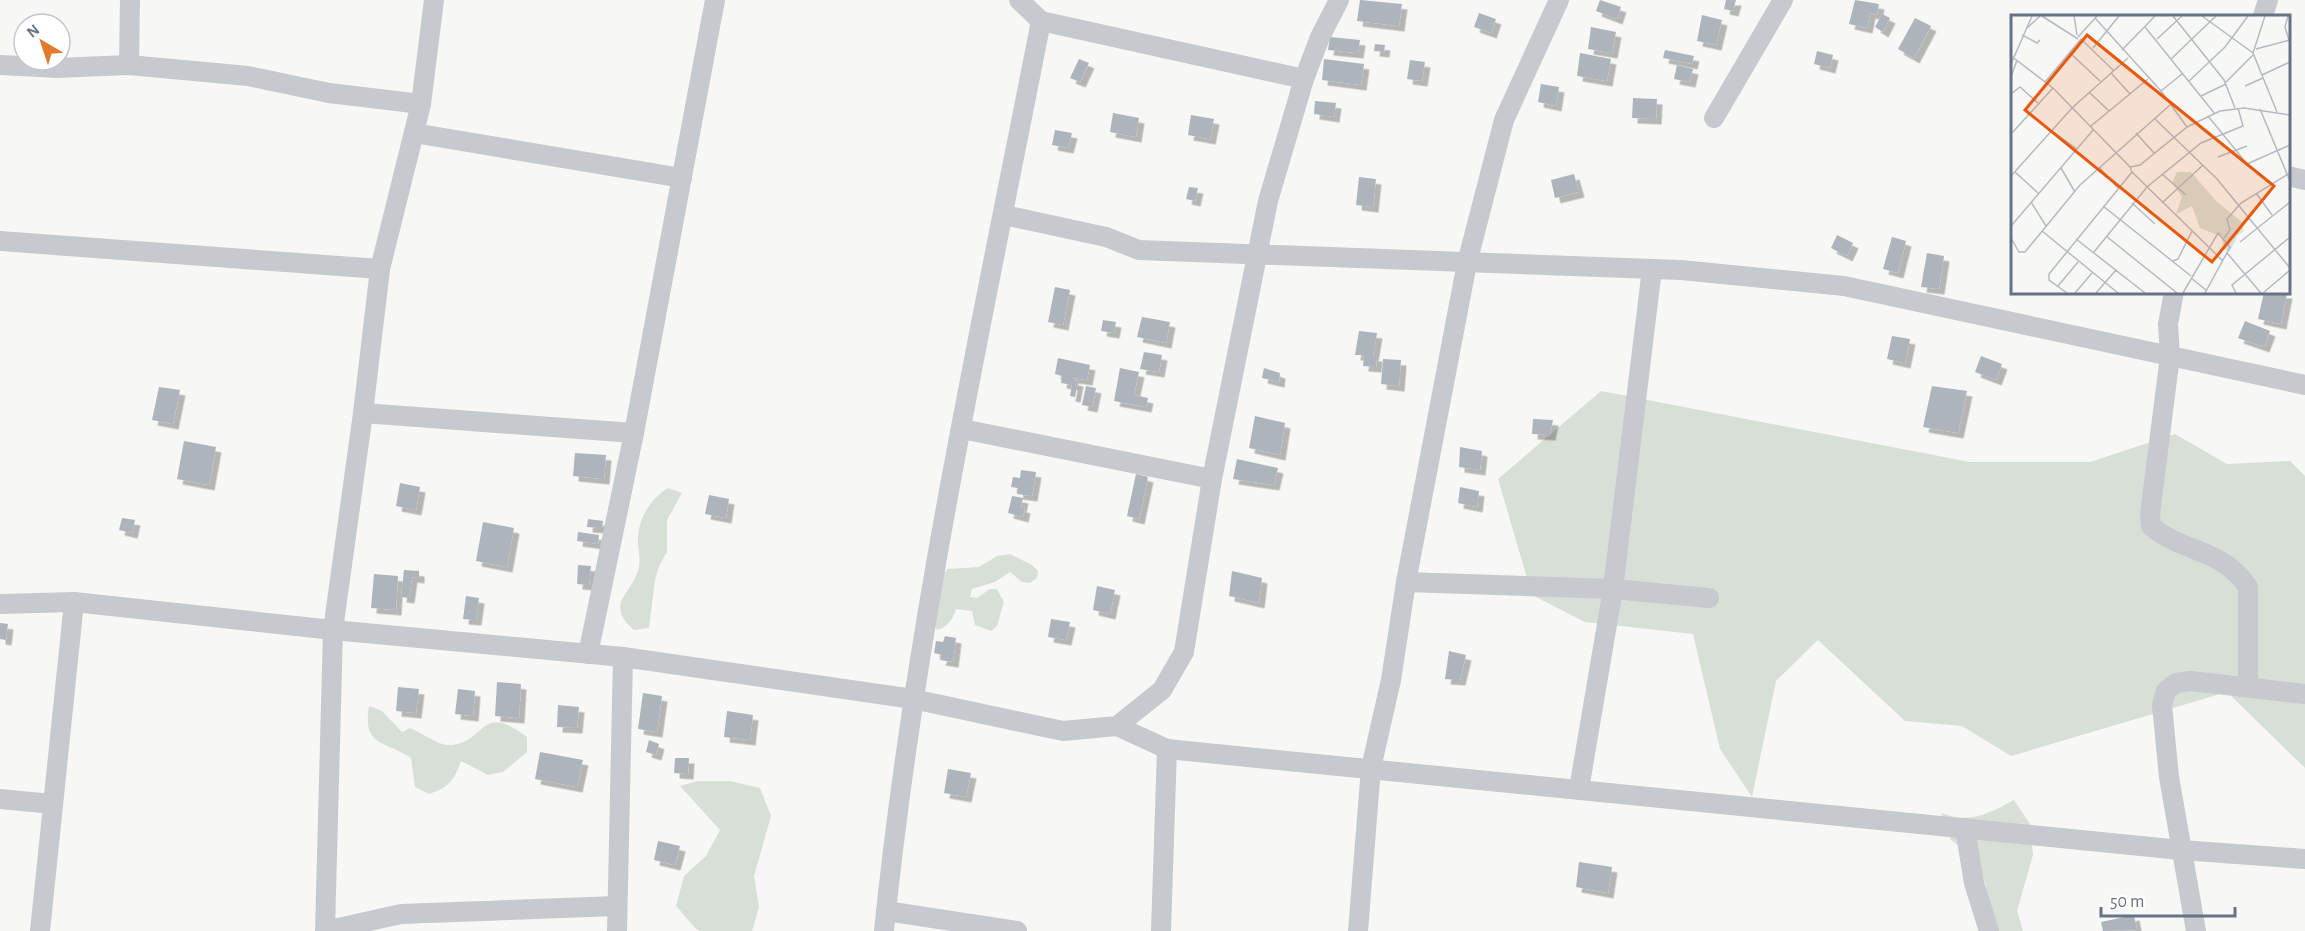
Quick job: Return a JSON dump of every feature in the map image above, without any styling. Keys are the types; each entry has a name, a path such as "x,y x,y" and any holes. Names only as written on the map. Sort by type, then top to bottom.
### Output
{"street":[{"path":"129,65 130,0"},
{"path":"434,0 421,104 380,269 363,414 333,630 325,931 401,914 617,906"},
{"path":"588,654 634,433 715,0"},
{"path":"1019,0 1041,21 1304,79"},
{"path":"1117,726 1162,690 1184,652 1212,478 1268,201 1304,79 1320,37 1339,0"},
{"path":"1358,931 1371,768 1391,680 1406,582 1467,263 1504,120 1559,0"},
{"path":"1714,118 1783,0"},
{"path":"2263,15 2268,0"},
{"path":"884,931 893,842 913,699 962,429 1041,21"},
{"path":"0,65 57,68 129,65 248,76 329,93 421,104"},
{"path":"414,133 682,178"},
{"path":"2290,176 2305,180"},
{"path":"1004,214 1106,237 1134,249 1652,269 1844,286 2305,385"},
{"path":"0,241 380,269"},
{"path":"1579,789 1613,589 1652,269"},
{"path":"2174,294 2168,324 2170,356 2150,514 2151,526 2160,534 2214,556 2241,577 2248,587 2247,687"},
{"path":"363,414 634,433"},
{"path":"962,429 1212,478"},
{"path":"1406,582 1613,589 1709,598"},
{"path":"40,931 74,602"},
{"path":"0,604 74,602 333,630 623,657 913,699 1063,731 1117,726 1167,749 2181,850 2305,859"},
{"path":"617,931 623,657"},
{"path":"2196,931 2169,777 2162,705 2166,691 2176,682 2192,681 2305,694"},
{"path":"1161,931 1167,749"},
{"path":"0,799 52,804"},
{"path":"1965,828 1974,883 1989,931"},
{"path":"886,911 1017,931"}],"shaded area":[{"path":"1601,391 1970,462 2090,462 2175,434 2227,464 2290,461 2305,476 2305,768 2227,692 2011,756 1962,726 1905,721 1818,640 1776,681 1752,797 1720,749 1693,634 1585,622 1532,595 1498,479"},
{"path":"668,488 682,493 667,520 667,552 659,566 655,580 649,628 634,630 625,620 620,605 639,566 638,538 643,515 656,497"},
{"path":"1010,554 1032,565 1038,571 1037,578 1030,583 1022,582 1010,572 995,582 972,589 970,597 977,598 990,589 997,589 1004,602 997,626 991,631 975,625 972,611 956,609 949,622 937,630 932,624 943,574 948,569 979,567 997,556"},
{"path":"369,706 382,711 402,732 410,728 448,745 464,742 492,723 501,723 527,737 527,752 503,772 488,775 461,761 450,782 429,794 415,787 411,758 372,736 368,719"},
{"path":"698,781 730,781 760,788 771,816 754,876 759,907 752,931 700,931 676,906 684,876 706,856 720,830 680,786"},
{"path":"2014,800 2030,824 2033,855 2017,911 2023,931 1984,931 1982,914 1986,885 1975,858 1951,840 1941,813 1961,818 1979,816"}],"building":[{"path":"1360,0 1402,4 1399,26 1357,21"},
{"path":"1600,0 1621,7 1617,19 1596,11"},
{"path":"1726,0 1736,0 1733,11 1724,9"},
{"path":"1855,0 1879,4 1877,15 1870,13 1867,28 1849,24"},
{"path":"1479,13 1496,19 1491,33 1474,27"},
{"path":"1882,14 1890,18 1883,32 1875,27"},
{"path":"1702,15 1722,20 1716,45 1697,41"},
{"path":"1915,18 1931,26 1914,58 1898,49"},
{"path":"1591,27 1616,32 1612,53 1588,49"},
{"path":"1330,37 1360,40 1358,53 1328,50"},
{"path":"1375,44 1385,45 1384,52 1374,51"},
{"path":"1665,50 1694,56 1692,64 1663,58"},
{"path":"1817,51 1833,55 1830,68 1814,64"},
{"path":"1580,53 1611,59 1607,81 1577,76"},
{"path":"1079,59 1089,63 1080,82 1070,78"},
{"path":"1324,59 1364,64 1361,85 1322,80"},
{"path":"1410,60 1425,62 1422,81 1407,79"},
{"path":"1677,65 1693,69 1690,82 1674,79"},
{"path":"1541,84 1559,87 1556,106 1538,102"},
{"path":"1633,98 1657,99 1656,119 1632,118"},
{"path":"1315,101 1336,103 1334,117 1314,114"},
{"path":"1113,113 1139,118 1136,137 1110,132"},
{"path":"1191,115 1214,119 1210,139 1188,135"},
{"path":"1055,130 1072,133 1068,148 1052,145"},
{"path":"1574,174 1579,192 1555,198 1551,180"},
{"path":"1359,177 1376,179 1373,207 1356,205"},
{"path":"1189,187 1198,188 1195,201 1186,199"},
{"path":"1837,235 1853,243 1847,256 1831,248"},
{"path":"1892,237 1906,241 1898,273 1883,269"},
{"path":"1927,253 1944,256 1939,289 1921,287"},
{"path":"1055,287 1070,290 1063,325 1048,322"},
{"path":"2264,294 2287,294 2281,324 2258,319"},
{"path":"1142,317 1170,322 1166,343 1137,337"},
{"path":"1103,320 1116,322 1114,333 1101,331"},
{"path":"2245,321 2270,331 2264,347 2238,338"},
{"path":"1359,331 1377,333 1373,356 1377,356 1376,367 1363,366 1364,355 1355,355"},
{"path":"1892,336 1910,339 1905,363 1887,359"},
{"path":"1144,352 1162,355 1159,372 1140,369"},
{"path":"1981,356 2002,364 1996,380 1975,372"},
{"path":"1058,358 1090,365 1087,380 1073,378 1078,381 1075,397 1070,396 1072,385 1061,383 1062,376 1055,374"},
{"path":"1383,359 1401,360 1399,386 1381,384"},
{"path":"1120,368 1139,372 1134,395 1148,398 1146,407 1114,401"},
{"path":"1264,368 1280,373 1279,382 1262,378"},
{"path":"1086,386 1096,388 1092,407 1082,405"},
{"path":"1932,386 1967,391 1958,433 1923,427"},
{"path":"159,387 180,390 173,424 152,420"},
{"path":"1255,416 1285,423 1280,455 1249,448"},
{"path":"1533,419 1553,420 1550,435 1532,434"},
{"path":"184,441 216,447 209,485 177,479"},
{"path":"1460,447 1482,451 1480,470 1459,467"},
{"path":"575,453 606,455 604,479 573,476"},
{"path":"1237,459 1278,468 1274,485 1233,479"},
{"path":"1021,470 1036,472 1032,496 1017,494 1018,488 1011,487 1013,477 1020,478"},
{"path":"1136,474 1148,477 1139,519 1127,516"},
{"path":"400,483 420,487 416,510 396,506"},
{"path":"1460,487 1479,491 1477,507 1458,503"},
{"path":"709,495 729,499 726,518 705,514"},
{"path":"1012,496 1023,498 1021,507 1025,508 1023,517 1008,513"},
{"path":"122,518 135,520 132,533 119,530"},
{"path":"588,519 603,521 602,528 587,527"},
{"path":"483,522 514,528 507,567 476,561"},
{"path":"578,532 599,535 598,544 577,541"},
{"path":"578,565 591,566 589,585 577,584"},
{"path":"404,570 419,571 419,578 412,577 409,598 401,597"},
{"path":"1232,571 1262,578 1259,603 1229,596"},
{"path":"374,574 398,576 396,610 371,608"},
{"path":"1097,586 1115,590 1110,614 1093,610"},
{"path":"466,596 479,598 476,620 463,619"},
{"path":"1051,619 1070,622 1066,640 1048,637"},
{"path":"0,623 8,624 6,640 0,639"},
{"path":"945,636 956,638 953,662 940,660 942,655 934,653 936,641 943,642"},
{"path":"1449,651 1466,655 1460,680 1445,679"},
{"path":"497,682 521,684 519,718 495,716"},
{"path":"398,687 419,689 416,713 396,711"},
{"path":"458,689 475,691 473,716 455,714"},
{"path":"643,693 662,696 657,732 638,729"},
{"path":"558,705 579,707 577,728 557,727"},
{"path":"727,711 753,715 750,740 724,737"},
{"path":"649,740 659,744 656,755 646,752"},
{"path":"540,752 583,760 577,787 535,779"},
{"path":"675,758 689,758 688,774 674,773"},
{"path":"948,769 971,773 966,797 944,793"},
{"path":"658,841 680,846 675,865 654,860"},
{"path":"1579,862 1612,867 1608,893 1576,887"},
{"path":"2134,915 2137,930 2103,931 2101,922"}]}
